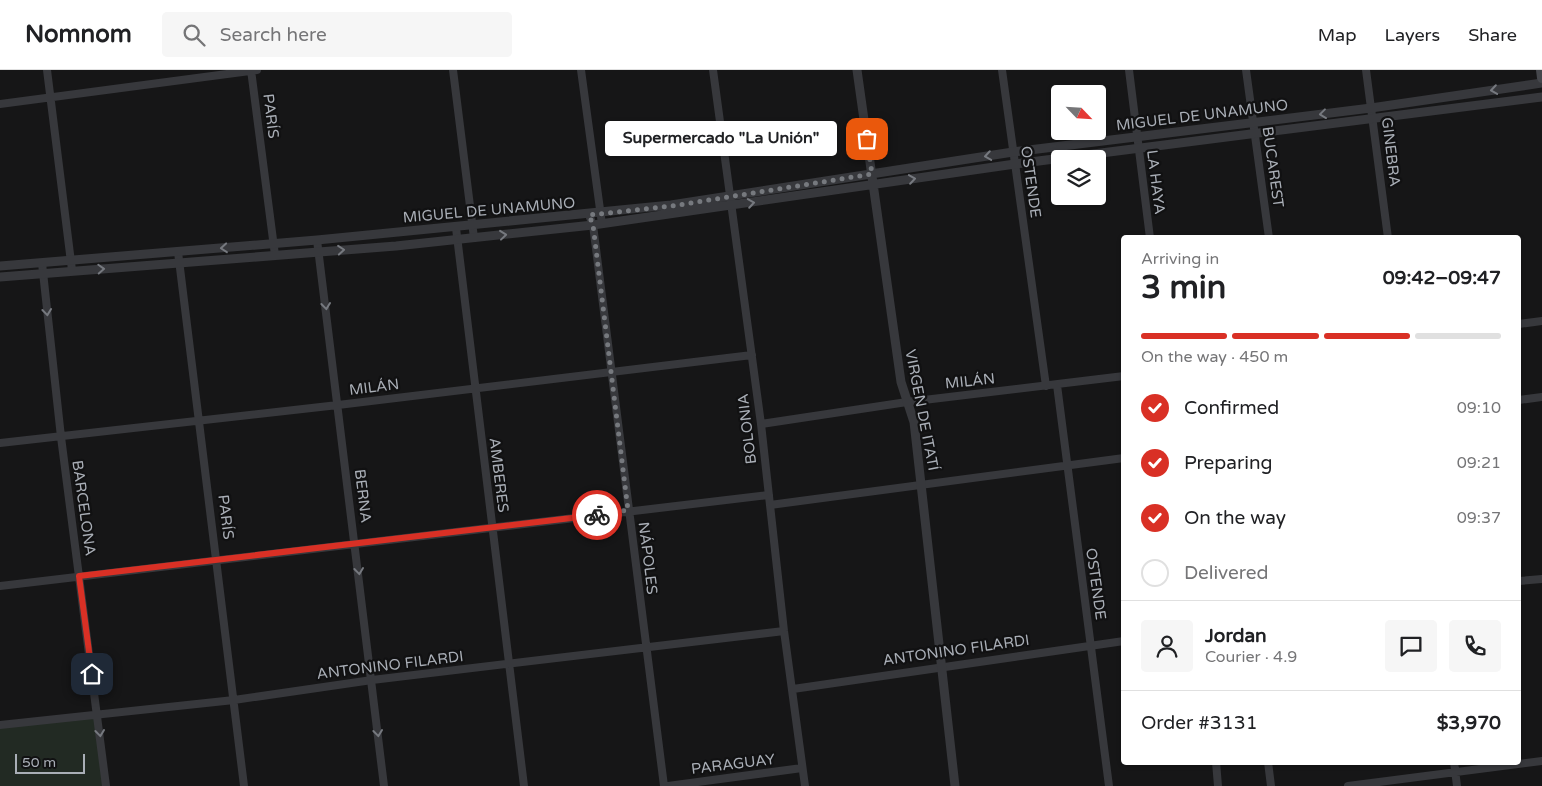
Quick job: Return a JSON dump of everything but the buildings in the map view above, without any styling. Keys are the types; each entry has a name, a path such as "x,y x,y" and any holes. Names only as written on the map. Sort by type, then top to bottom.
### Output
{"main road":[{"path":"1541,70 1542,78"}],"street":[{"path":"47,70 72,270"},
{"path":"0,104 253,70"},
{"name":"PARÍS","path":"253,70 275,255"},
{"path":"453,70 474,238"},
{"name":"NÁPOLES","path":"581,70 600,214 598,225 628,510 664,786"},
{"name":"BOLONIA","path":"713,70 761,424 784,631 805,786"},
{"name":"VIRGEN DE ITATÍ","path":"857,70 901,382 914,422 956,786"},
{"name":"OSTENDE","path":"1002,70 1046,386"},
{"name":"LA HAYA","path":"1129,70 1150,235"},
{"name":"BUCAREST","path":"1246,70 1269,235"},
{"name":"GINEBRA","path":"1366,70 1388,235"},
{"name":"MIGUEL DE UNAMUNO","path":"0,266 456,228 672,206 730,195 1013,152 1371,108 1542,84"},
{"name":"MIGUEL DE UNAMUNO","path":"0,277 319,252 598,225 1015,164 1542,97"},
{"name":"NÁPOLES","path":"589,215 598,225"},
{"name":"AMBERES","path":"456,228 524,786"},
{"name":"BERNA","path":"317,240 356,545 384,786"},
{"name":"PARÍS","path":"178,252 218,562 244,786"},
{"name":"BARCELONA","path":"42,263 61,438 106,786"},
{"path":"1521,324 1542,321"},
{"name":"MILÁN","path":"0,443 61,438 752,355"},
{"name":"MILÁN","path":"761,424 907,402 1121,376"},
{"name":"OSTENDE","path":"1057,385 1066,467 1109,786"},
{"path":"1521,400 1542,398"},
{"path":"770,504 1121,458"},
{"path":"0,586 218,562 492,529 628,510 769,495"},
{"path":"1521,582 1542,578"},
{"name":"ANTONINO FILARDI","path":"0,725 97,713 234,700 372,680 784,631"},
{"name":"ANTONINO FILARDI","path":"793,689 1121,641"},
{"path":"1521,763 1542,761"},
{"path":"1216,765 1218,786"},
{"path":"1268,765 1271,786"},
{"path":"1454,765 1457,786"},
{"path":"1348,786 1507,765"},
{"name":"PARAGUAY","path":"668,786 802,768"}],"shaded area":[{"path":"97,713 106,786 0,786 0,725"}],"way so far":[{"path":"597,515 628,510 593,225 589,215 672,206 730,195 872,174 867,139"}],"place":[{"name":"Supermercado \"La Unión\"","path":"867,139"}],"route":[{"path":"92,674 79,576 218,562 597,515"}]}
